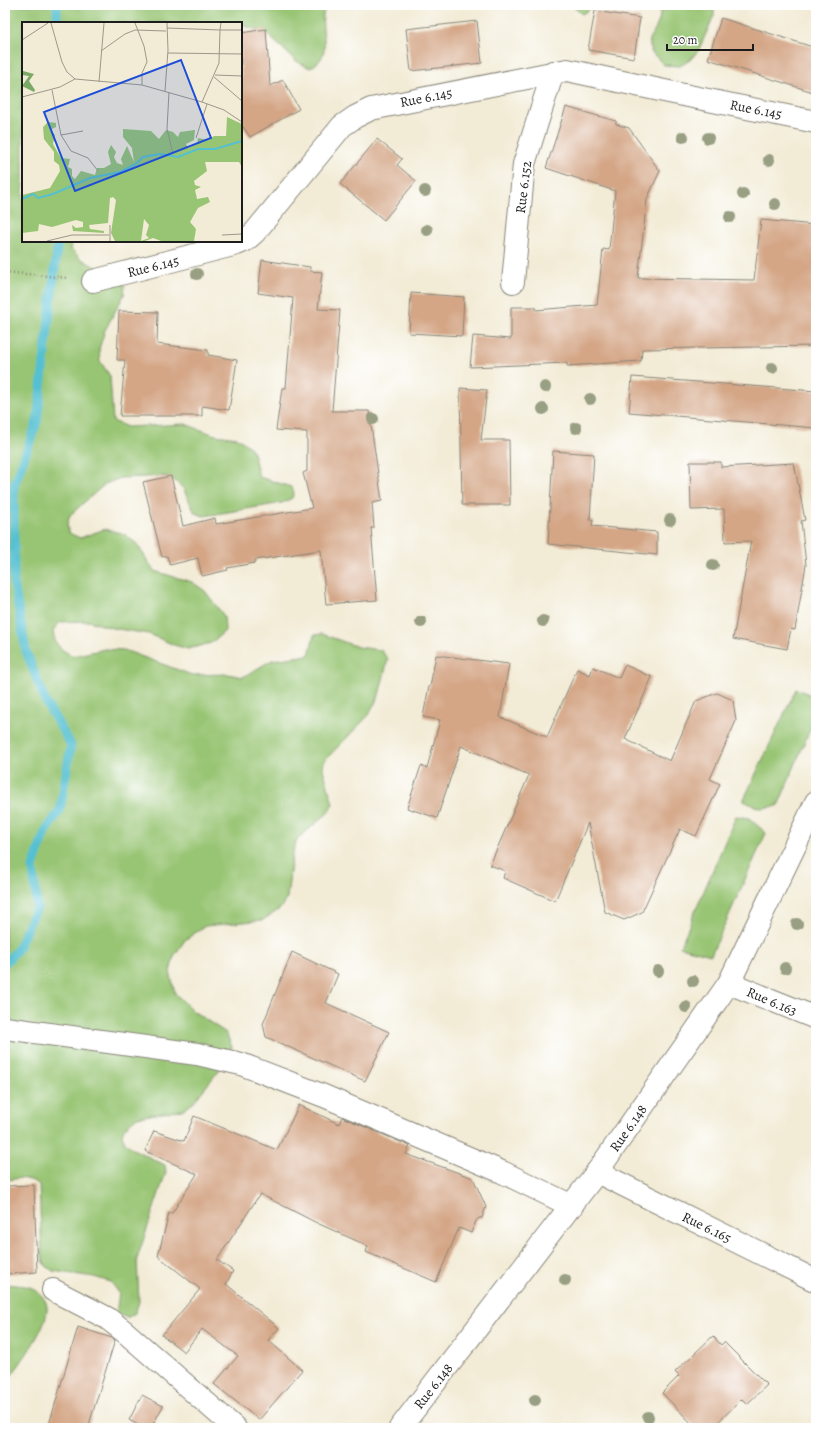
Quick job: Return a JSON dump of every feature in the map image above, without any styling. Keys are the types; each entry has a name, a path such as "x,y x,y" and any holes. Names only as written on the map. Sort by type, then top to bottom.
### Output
{"street":[{"name":"Rue 6.145","path":"242,242 255,232 342,126 371,109 567,70 816,122"},
{"name":"Rue 6.152","path":"513,282 524,164 553,72"},
{"name":"Rue 6.145","path":"93,281 242,242"},
{"name":"Rue 6.148","path":"400,1428 572,1206 729,983 816,802"},
{"name":"Rue 6.163","path":"729,983 816,1018"},
{"path":"5,1028 197,1054 241,1064 338,1102 502,1172 572,1206"},
{"name":"Rue 6.165","path":"597,1172 816,1281"},
{"path":"53,1290 107,1318 119,1327 235,1428"}],"path":[{"path":"5,272 93,281"}],"green space":[{"path":"5,5 327,5 323,17 323,54 320,60 310,68 296,61 265,32 242,25 242,22 22,22 22,242 70,242 71,249 80,258 125,285 124,295 105,330 99,349 100,361 110,376 113,421 127,427 185,424 215,435 238,438 252,449 259,477 291,487 294,492 292,498 282,503 204,516 195,513 183,488 169,476 121,478 105,484 70,515 67,525 69,533 80,538 105,529 124,534 137,544 154,571 192,582 205,591 224,616 225,631 211,643 188,649 174,645 149,634 112,628 89,621 60,622 53,631 57,644 61,649 73,656 105,649 124,650 192,675 228,674 243,677 272,660 309,655 314,635 322,634 358,647 381,650 388,659 379,695 369,715 324,761 323,769 333,804 328,813 297,839 292,855 287,898 280,909 263,920 205,926 185,940 174,956 170,972 175,993 193,1011 226,1033 232,1047 224,1064 192,1104 182,1110 137,1117 124,1128 122,1135 125,1142 133,1149 165,1165 166,1172 137,1259 139,1302 135,1313 127,1318 116,1313 119,1293 111,1282 94,1277 53,1271 45,1265 42,1256 39,1184 22,1178 5,1181"},
{"path":"571,5 596,5 582,14"},
{"path":"659,5 714,5 714,16 698,51 690,60 680,66 664,65 651,52 649,39 659,19"},
{"path":"796,689 816,697 816,715 778,806 760,808 743,801"},
{"path":"736,816 749,818 766,833 711,955 680,947"},
{"path":"5,1284 32,1288 41,1294 45,1300 47,1310 42,1328 23,1359 5,1384"}],"building":[{"path":"595,11 640,18 634,58 588,50"},
{"path":"721,18 816,48 816,93 708,59"},
{"path":"477,21 482,63 411,71 406,29"},
{"path":"266,29 270,86 283,80 299,109 250,137 242,125 242,33"},
{"path":"566,107 616,121 616,124 629,128 660,171 647,199 638,278 754,280 761,220 816,225 816,346 642,349 641,361 567,366 567,363 470,367 473,336 511,339 511,307 536,307 536,310 597,305 603,249 609,250 615,191 546,168"},
{"path":"377,139 402,159 397,165 416,181 384,220 340,184"},
{"path":"262,260 310,267 310,271 322,272 318,309 340,310 332,411 369,411 382,501 372,503 374,528 371,528 377,600 326,604 321,550 255,560 255,563 227,568 228,570 202,576 198,558 170,565 167,556 162,557 143,482 171,476 183,526 215,518 216,524 312,508 303,473 307,471 307,432 276,430 282,388 286,388 293,298 258,293"},
{"path":"411,293 464,297 462,336 409,333"},
{"path":"119,311 158,312 157,344 208,350 208,355 237,360 229,410 202,406 202,416 120,416 125,360 117,360"},
{"path":"632,377 816,391 816,428 629,412"},
{"path":"460,388 487,390 481,440 509,440 510,505 462,505"},
{"path":"553,451 594,454 590,520 593,520 592,526 657,532 657,555 548,544"},
{"path":"690,462 721,462 721,467 794,463 805,520 801,521 806,565 795,630 791,629 787,649 733,639 751,541 725,542 724,509 691,510"},
{"path":"436,655 509,664 500,717 547,737 577,669 590,675 593,667 619,678 625,665 652,677 625,739 670,761 696,701 717,693 733,700 736,721 710,779 720,784 696,836 680,829 642,912 624,920 605,912 588,823 555,901 503,878 505,871 490,865 529,775 461,746 437,818 407,808 421,766 427,768 440,720 423,717"},
{"path":"292,952 338,974 326,1003 389,1032 365,1081 266,1037 263,1024"},
{"path":"299,1105 339,1124 342,1117 410,1146 406,1154 473,1178 486,1207 482,1218 479,1218 476,1221 471,1233 459,1228 436,1282 366,1252 368,1246 317,1223 260,1194 217,1260 233,1271 226,1284 279,1328 268,1340 302,1370 259,1420 214,1384 238,1356 202,1329 184,1352 162,1335 200,1289 158,1256 169,1213 172,1213 197,1174 145,1151 154,1131 184,1141 194,1116 277,1150"},
{"path":"34,1185 37,1272 5,1274 5,1186"},
{"path":"78,1327 115,1340 88,1428 48,1428"},
{"path":"713,1336 721,1345 724,1342 767,1385 747,1404 742,1399 712,1428 696,1428 662,1393 679,1376 675,1372"},
{"path":"142,1395 163,1406 151,1428 143,1428 129,1420"}],"waterway":[{"path":"57,5 57,22"},
{"path":"5,963 17,950 37,907 33,867 45,832 60,810 71,745 46,703 26,651 14,584 14,486 37,422 58,242"}]}
